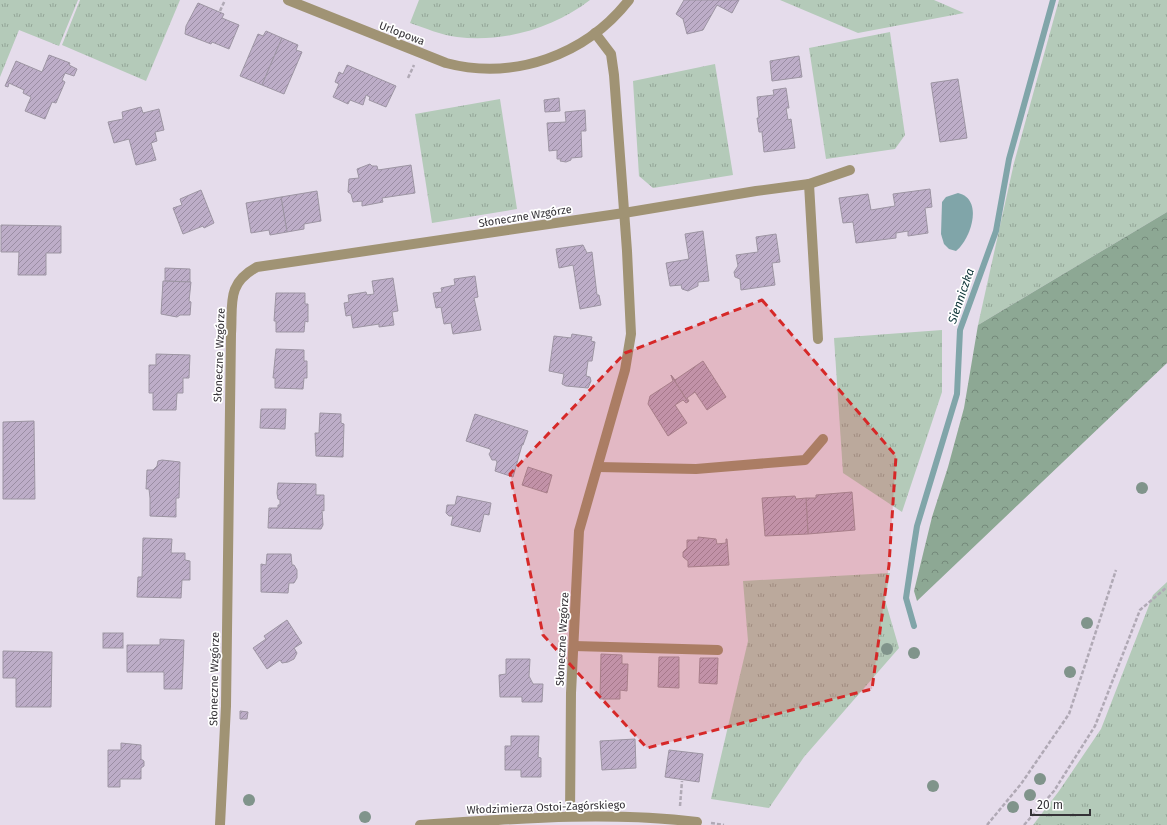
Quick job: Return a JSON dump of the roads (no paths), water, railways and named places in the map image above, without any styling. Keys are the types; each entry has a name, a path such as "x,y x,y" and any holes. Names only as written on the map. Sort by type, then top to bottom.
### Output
{"street":[{"name":"Urlopowa","path":"295,1 446,63 466,68 488,70 511,68 556,57 595,33 621,11 630,0"},
{"name":"Słoneczne Wzgórze","path":"570,816 571,701 579,531 625,370 630,334 624,213 613,68 611,54 595,33"},
{"name":"Słoneczne Wzgórze","path":"220,825 226,706 231,334 234,293 237,283 245,274 257,267 809,184 850,170"},
{"path":"809,184 818,339"},
{"path":"598,467 696,469 805,460 823,440"},
{"path":"574,646 718,650"},
{"name":"Włodzimierza Ostoi-Zagórskiego","path":"420,825 570,816 697,822"}],"waterway":[{"name":"Sienniczka","path":"914,626 906,598 913,551 917,526 957,394 960,330 996,231 1009,159 1053,0"}]}
